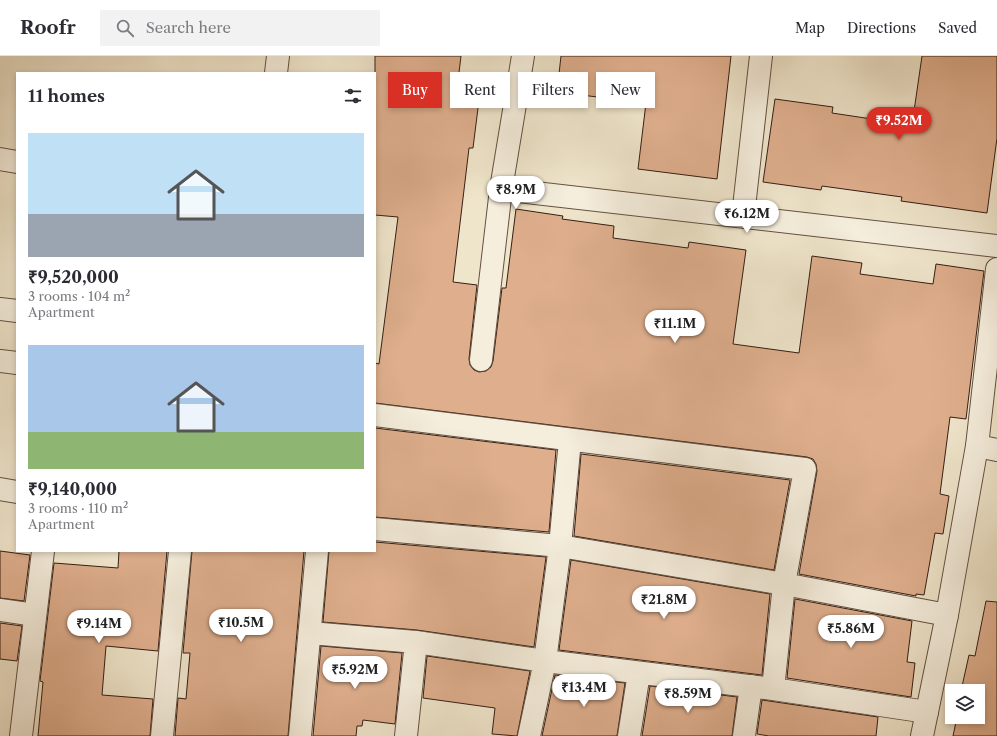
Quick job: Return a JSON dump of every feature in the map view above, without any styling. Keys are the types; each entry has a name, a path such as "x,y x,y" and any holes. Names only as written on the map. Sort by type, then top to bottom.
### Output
{"street":[{"path":"276,72 278,56"},
{"path":"481,360 501,189 523,56"},
{"path":"743,216 761,56"},
{"path":"0,159 16,162"},
{"path":"501,189 997,246"},
{"path":"922,736 947,615 987,448 997,269"},
{"path":"0,309 16,311"},
{"path":"0,361 16,363"},
{"path":"376,415 805,469 784,584 773,689"},
{"path":"529,736 545,661 560,546 570,440"},
{"path":"0,489 16,492"},
{"path":"376,529 560,546 784,584 947,615"},
{"path":"21,736 42,552"},
{"path":"162,736 180,552"},
{"path":"300,736 317,552"},
{"path":"0,610 35,615"},
{"path":"310,633 416,642 639,674 773,689 927,712"},
{"path":"406,736 416,642"},
{"path":"629,736 639,674"},
{"path":"744,736 750,686"}],"building":[{"path":"375,56 461,56 459,72 450,72 450,108 478,108 473,148 469,148 453,282 477,285 469,359 470,365 474,370 479,372 486,371 491,367 493,361 502,288 506,288 516,209 563,216 562,219 614,226 613,238 688,248 689,242 746,250 733,344 799,353 812,256 862,263 860,274 933,284 936,264 984,271 966,419 950,417 940,494 949,496 943,534 935,533 924,595 916,594 916,596 799,574 817,471 816,464 813,459 807,457 376,403 376,363 379,364 398,217 376,215"},
{"path":"561,56 731,56 717,179 638,169 645,108 655,108 655,72 596,72 596,97 588,96 588,72 559,72"},
{"path":"922,56 997,56 997,138 987,213 901,201 902,197 822,186 821,190 763,182 775,99 833,107 832,113 912,125"},
{"path":"376,428 556,450 549,532 376,517"},
{"path":"581,454 790,480 774,570 574,536"},
{"path":"376,542 546,557 534,647 417,630 323,622 329,552 376,552"},
{"path":"0,551 30,555 24,601 0,598"},
{"path":"119,552 167,552 158,651 106,646 102,695 153,699 150,736 38,736 43,682 40,681 54,563 118,568"},
{"path":"192,552 304,552 288,736 175,736 178,698 186,699 190,653 183,653"},
{"path":"571,560 770,594 762,675 559,650"},
{"path":"795,599 912,621 907,662 915,663 911,697 787,678"},
{"path":"986,601 997,602 997,736 953,736 956,724 985,724 985,684 963,684 969,655 975,656"},
{"path":"0,623 22,626 17,661 0,659"},
{"path":"321,646 402,653 395,724 363,720 362,726 357,726 356,736 313,736"},
{"path":"427,656 530,671 517,736 492,734 495,708 423,698"},
{"path":"555,675 625,683 617,736 542,736"},
{"path":"650,686 737,697 732,736 642,736"},
{"path":"762,700 878,717 876,736 769,736 757,734"}]}
